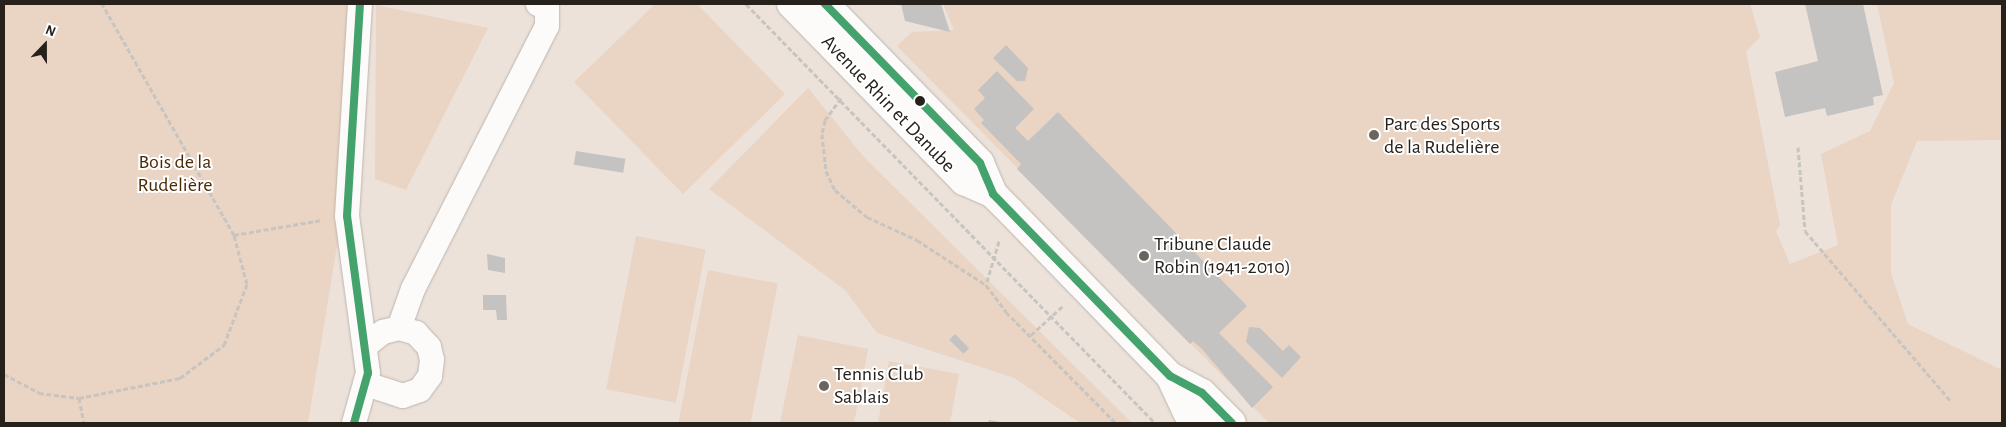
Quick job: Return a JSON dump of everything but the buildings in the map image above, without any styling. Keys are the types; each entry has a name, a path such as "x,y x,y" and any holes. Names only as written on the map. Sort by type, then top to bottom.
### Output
{"street":[{"path":"354,423 366,384 365,346 347,216 360,4"},
{"path":"399,328 412,289 546,26 546,8 538,4"},
{"name":"Avenue Rhin et Danube","path":"791,4 964,181 1002,203"},
{"name":"Avenue Rhin et Danube","path":"825,4 980,163 1002,203 1084,288 1170,376 1202,393 1232,423"},
{"path":"365,346 383,332 399,328 416,333 429,347 430,376 420,390 403,396 366,384"},
{"name":"Avenue Rhin et Danube","path":"1170,376 1187,412 1198,423"}],"path":[{"path":"4,374 38,393 79,398 180,378 224,345 247,284 234,235 102,4"},
{"path":"746,4 1155,423"},
{"path":"834,106 825,120 822,151 835,190 867,217 917,240 986,285 1031,335 1116,423"},
{"path":"1798,147 1805,231 1950,400"},
{"path":"986,285 1002,203"},
{"path":"234,235 347,216"},
{"path":"1031,335 1084,288"},
{"path":"79,398 84,423"}],"green space":[{"name":"Bois de la Rudelière","path":"4,4 361,4 351,160 308,423 4,423"},
{"path":"655,4 697,4 785,94 683,194 574,82"},
{"name":"Parc des Sports de la Rudelière","path":"943,4 1750,4 1760,37 1746,51 1780,225 1776,231 1790,264 1838,245 1821,154 1870,131 1894,83 1877,4 2002,4 2002,140 1917,141 1891,205 1891,273 1908,324 2002,370 2002,423 1269,423 897,46 912,32 954,30"},
{"path":"376,5 488,28 406,190 375,179"},
{"path":"808,88 863,156 1132,423 1080,423 1014,378 877,333 845,290 709,189"},
{"path":"636,236 706,250 676,403 606,389"},
{"path":"708,270 778,284 751,423 678,423"},
{"name":"Tennis Club Sablais","path":"798,335 868,349 854,423 780,423"},
{"path":"889,361 959,374 950,423 878,423"}],"transit line":[{"path":"354,423 368,373 347,216 360,4"},
{"path":"825,4 980,163 993,194 1170,376 1202,393 1232,423"}],"place":[{"name":"Parc des Sports de la Rudelière","path":"1374,135"},
{"name":"Tribune Claude Robin (1941-2010)","path":"1144,256"},
{"name":"Tennis Club Sablais","path":"824,386"}]}
